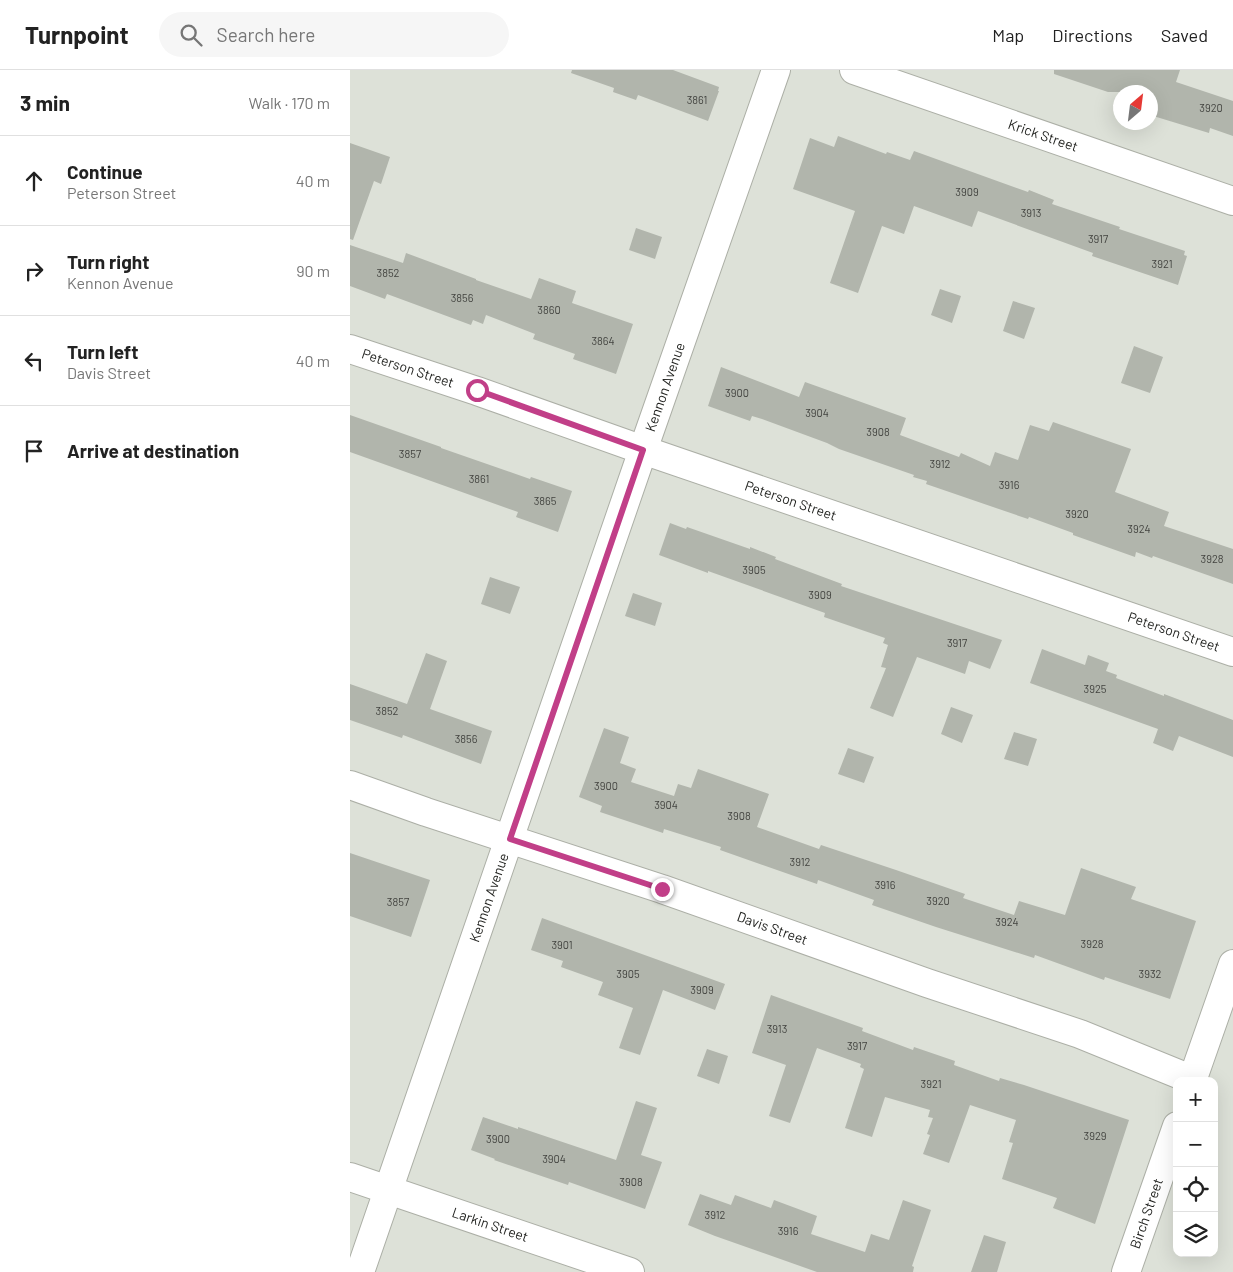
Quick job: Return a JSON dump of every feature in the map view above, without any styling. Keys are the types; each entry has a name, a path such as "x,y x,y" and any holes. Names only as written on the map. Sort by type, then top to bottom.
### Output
{"street":[{"name":"Kennon Avenue","path":"360,1272 776,70"},
{"name":"Krick Street","path":"854,70 1233,201"},
{"name":"Peterson Street","path":"350,349 477,390 643,450 1233,652"},
{"name":"Davis Street","path":"350,785 426,812 662,889 927,983 1080,1034 1186,1077"},
{"path":"1194,1077 1233,964"},
{"name":"Birch Street","path":"1126,1272 1173,1137"},
{"name":"Larkin Street","path":"350,1177 630,1272"}],"building":[{"path":"572,70 673,70 719,87 719,91 708,121 638,95 636,100 613,92 614,88 571,73"},
{"path":"1054,70 1180,70 1176,82 1233,101 1233,136 1210,128 1209,133 1158,117 1158,85 1113,85 1113,92 1108,92 1054,74"},
{"path":"838,136 886,154 887,152 910,160 914,151 1028,192 1029,190 1054,200 1052,204 1185,251 1184,255 1187,256 1178,285 1092,256 1093,253 978,211 972,227 914,206 904,234 882,226 858,293 830,283 855,211 793,189 810,138 834,147"},
{"path":"350,143 390,157 381,184 374,181 353,240 350,239"},
{"path":"636,228 662,237 655,259 629,250"},
{"path":"350,245 403,263 406,253 531,299 539,278 576,291 572,303 633,324 616,374 573,359 575,354 533,339 535,334 486,315 483,324 473,320 471,325 387,294 385,299 350,286"},
{"path":"940,289 961,296 952,323 931,315"},
{"path":"1013,301 1035,308 1024,339 1003,331"},
{"path":"1134,346 1163,357 1150,393 1121,383"},
{"path":"721,367 799,397 805,382 906,418 900,435 959,457 961,453 990,466 995,452 1018,460 1030,425 1049,431 1053,422 1131,449 1115,492 1169,512 1164,526 1233,549 1233,584 1153,556 1152,558 1136,552 1135,557 1029,517 1028,519 926,484 927,481 913,477 914,475 839,449 762,419 752,416 750,421 708,406"},
{"path":"350,415 530,479 531,477 572,491 558,532 516,517 518,512 350,452"},
{"path":"670,523 750,549 750,547 776,557 775,559 842,584 841,586 1002,640 990,669 969,661 965,674 917,657 893,717 870,708 886,668 881,667 888,645 883,643 885,638 824,617 825,613 659,555"},
{"path":"490,577 520,587 510,614 481,604"},
{"path":"633,593 662,603 655,626 625,616"},
{"path":"1042,649 1085,665 1088,655 1109,663 1106,671 1117,675 1116,678 1233,720 1233,757 1179,736 1173,751 1153,743 1158,729 1030,683"},
{"path":"426,653 447,661 430,709 492,731 481,764 403,735 402,738 350,720 350,684 407,704"},
{"path":"951,707 973,715 962,743 941,734"},
{"path":"604,728 629,737 620,763 636,769 631,782 674,796 678,784 691,788 698,769 769,794 757,827 819,849 821,845 896,870 965,894 963,898 1014,915 1019,901 1065,915 1081,868 1136,887 1131,899 1196,921 1170,999 1105,977 1104,980 1035,955 1034,958 936,927 872,905 874,900 818,880 817,884 720,850 721,847 664,829 663,833 600,812 602,806 579,797"},
{"path":"1014,732 1037,739 1028,766 1004,759"},
{"path":"848,748 874,757 864,783 838,774"},
{"path":"350,853 430,880 411,937 350,916"},
{"path":"542,918 725,984 715,1010 663,990 640,1055 619,1048 633,1008 598,995 603,982 561,967 563,961 531,950"},
{"path":"771,995 863,1028 862,1031 913,1050 914,1047 955,1061 954,1065 999,1081 1000,1078 1024,1085 1129,1120 1095,1224 1053,1208 1057,1198 1002,1179 1013,1143 1009,1142 1016,1120 970,1105 949,1163 923,1154 930,1135 927,1134 933,1118 928,1117 930,1110 885,1097 872,1137 845,1128 864,1069 860,1067 861,1064 817,1048 790,1123 769,1116 786,1065 752,1053"},
{"path":"707,1049 728,1056 719,1084 697,1076"},
{"path":"636,1101 657,1108 641,1155 662,1162 645,1209 569,1182 568,1185 494,1160 471,1150 483,1117 616,1160"},
{"path":"700,1194 731,1205 735,1195 771,1208 774,1200 817,1216 811,1234 865,1252 871,1234 889,1240 903,1200 931,1210 912,1266 914,1267 913,1272 817,1272 688,1225"},
{"path":"984,1235 1006,1242 997,1272 971,1272"}],"route":[{"path":"477,390 643,450 510,839 662,889"}]}
